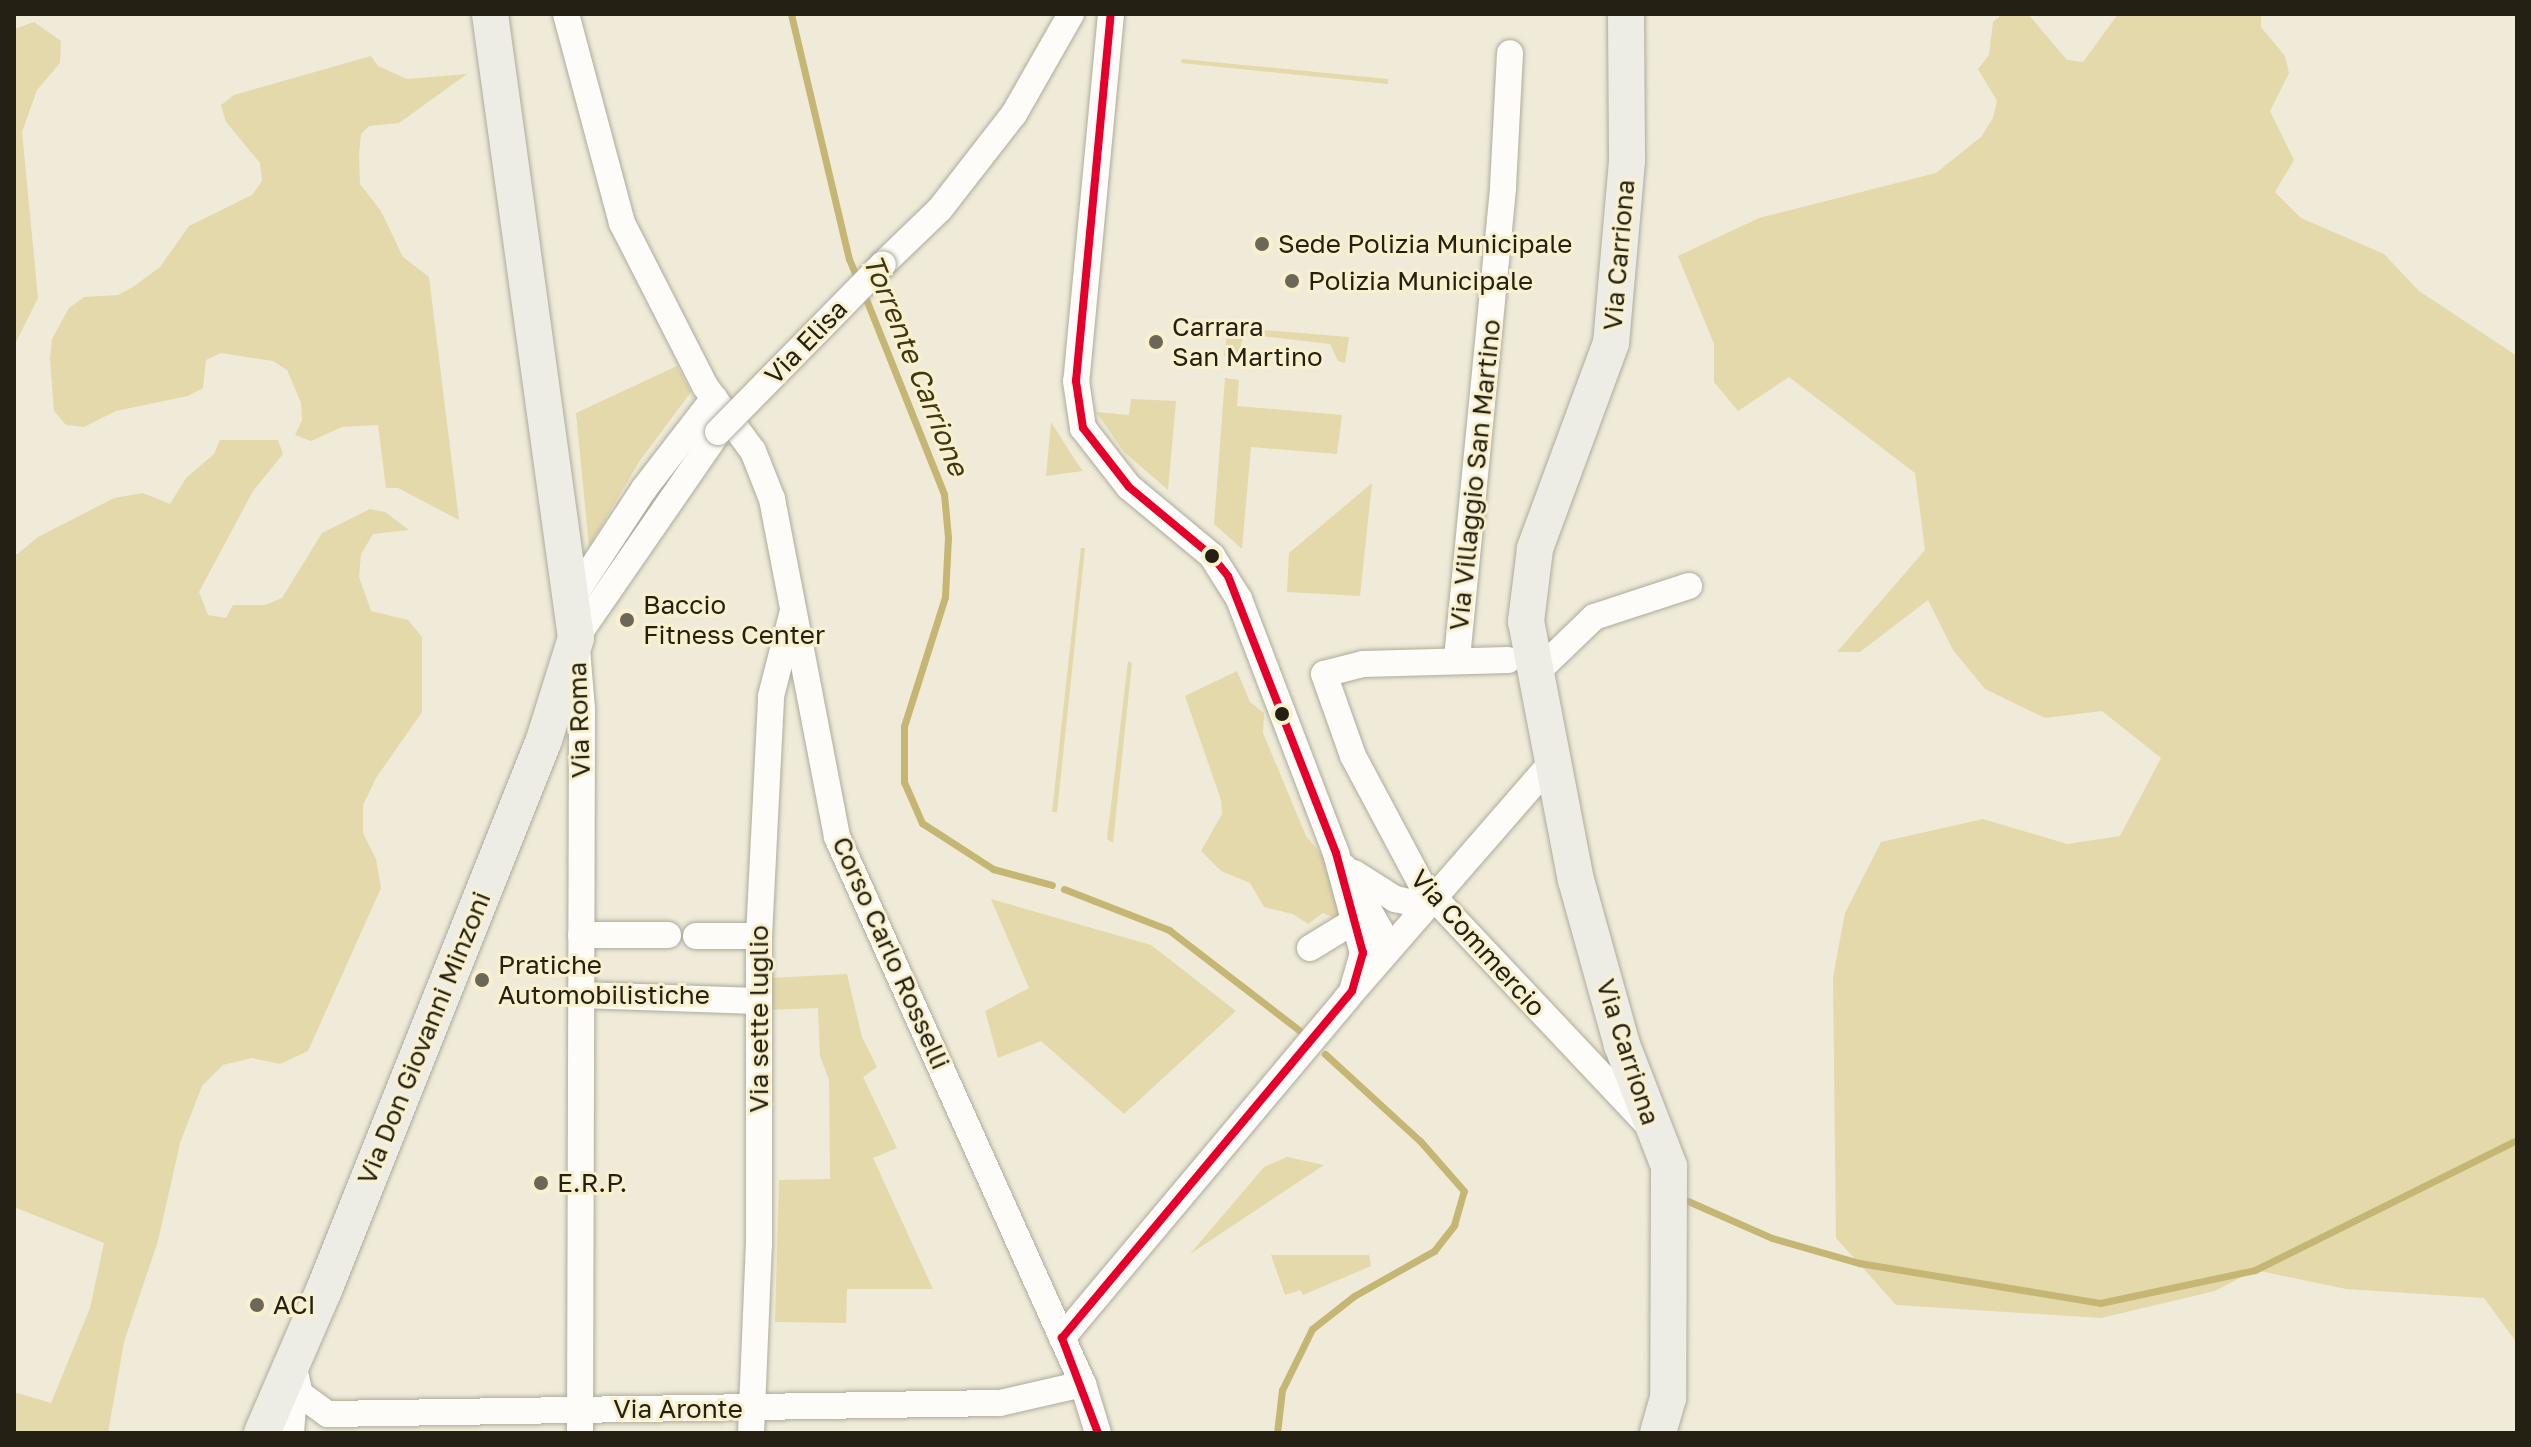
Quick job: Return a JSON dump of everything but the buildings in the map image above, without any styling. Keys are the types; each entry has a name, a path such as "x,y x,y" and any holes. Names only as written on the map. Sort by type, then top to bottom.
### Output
{"main road":[{"name":"Via Roma","path":"490,14 573,597 576,638"},
{"name":"Via Carriona","path":"1626,14 1627,161 1611,343 1535,549 1522,667 1551,763 1576,880 1622,1045 1669,1166 1672,1197 1668,1398 1658,1433"},
{"name":"Via Don Giovanni Minzoni","path":"262,1433 297,1363 544,740 576,638"}],"street":[{"name":"Corso Carlo Rosselli","path":"566,14 622,223 714,398 742,432 762,470 794,607 837,837 1083,1384 1098,1433"},
{"name":"Via Elisa","path":"576,638 718,432 940,209 1014,114 1071,14"},
{"path":"1111,14 1078,404 1083,428 1104,459 1228,576 1254,633 1336,853 1351,923 1363,953 1350,994"},
{"name":"Via Villaggio San Martino","path":"1457,658 1503,187 1510,53"},
{"path":"573,597 644,489 714,398"},
{"path":"1522,667 1594,617 1689,586"},
{"name":"Via sette luglio","path":"751,1421 759,1245 759,936 771,696 794,607"},
{"name":"Via Roma","path":"576,638 582,709 580,1421"},
{"name":"Via Commercio","path":"1522,667 1457,658 1363,664 1324,674 1353,756 1410,868 1431,902 1655,1132"},
{"path":"1062,1338 1350,994 1551,763"},
{"path":"1336,853 1361,878 1395,899 1431,902"},
{"path":"1336,853 1374,915 1382,957"},
{"path":"1361,878 1394,877 1410,868"},
{"path":"1310,948 1351,923"},
{"path":"581,935 668,935"},
{"path":"696,936 759,936"},
{"path":"580,995 758,1001"},
{"path":"291,1433 297,1363"},
{"name":"Via Aronte","path":"297,1363 300,1394 328,1414 580,1421 751,1421 1000,1403 1083,1384"}],"shaded area":[{"path":"2002,14 2028,14 2067,60 2083,62 2118,14 2261,14 2261,27 2285,56 2289,73 2270,111 2294,160 2275,192 2301,218 2384,254 2419,291 2517,356 2517,1343 2484,1298 2346,1289 2255,1270 2215,1291 2101,1318 1896,1305 1836,1238 1833,977 1845,913 1881,842 1983,819 2067,844 2120,836 2161,758 2102,711 2045,718 1985,689 1953,650 1928,600 1860,652 1837,652 1925,550 1915,473 1789,377 1738,411 1714,382 1714,344 1678,256 1759,218 1936,173 1981,137 1993,118 1997,101 1978,69 1989,55 1993,22"},
{"path":"34,22 61,41 60,63 37,90 22,132 38,298 14,346 14,29"},
{"path":"371,56 378,66 407,79 467,74 399,123 369,126 361,134 359,155 360,184 381,211 403,257 429,277 459,520 398,488 386,488 378,425 342,427 311,441 295,435 302,420 301,403 287,370 273,361 221,353 206,360 203,388 188,396 116,411 84,427 66,425 54,411 50,359 52,339 69,308 84,297 118,295 133,287 160,267 189,226 252,195 262,181 260,163 226,122 221,105 234,95"},
{"path":"1182,59 1388,79 1388,84 1181,63"},
{"path":"1228,327 1349,337 1345,363 1338,361 1330,344 1243,334 1239,357 1224,356"},
{"path":"677,366 691,392 639,462 589,547 576,413"},
{"path":"1225,378 1239,380 1237,406 1342,415 1337,454 1251,447 1242,549 1214,524"},
{"path":"1131,399 1176,401 1168,490 1124,452 1096,412 1129,415"},
{"path":"1051,422 1073,457 1083,471 1046,476"},
{"path":"220,440 278,440 283,454 253,491 199,592 208,615 226,618 233,605 265,605 282,598 322,533 370,509 385,512 409,530 373,534 361,554 359,577 371,611 408,620 422,637 422,712 376,778 363,805 363,833 376,859 381,888 308,1051 280,1064 252,1058 223,1065 202,1086 180,1143 158,1241 124,1342 108,1433 14,1433 14,1392 51,1403 90,1308 104,1243 14,1207 16,555 38,537 114,498 143,493 170,504 186,478 214,454"},
{"path":"1372,483 1360,596 1287,592 1289,553"},
{"path":"1081,548 1085,548 1057,812 1052,812"},
{"path":"1128,661 1132,663 1113,843 1107,839"},
{"path":"1237,671 1250,702 1264,713 1263,733 1306,836 1327,861 1329,877 1346,904 1338,919 1323,913 1308,924 1293,914 1264,907 1250,883 1221,871 1201,851 1222,814 1221,800 1185,696"},
{"path":"991,899 1151,945 1236,1011 1124,1114 1041,1041 998,1058 985,1011 1029,988"},
{"path":"847,974 862,1037 877,1067 863,1077 897,1148 873,1158 933,1289 847,1289 846,1323 775,1322 779,1180 830,1179 829,1080 820,1056 818,1008 769,1010 770,978"},
{"path":"1287,1157 1324,1165 1190,1254 1264,1167"},
{"path":"1271,1255 1369,1255 1371,1266 1303,1295 1300,1290 1285,1295"}],"waterway":[{"name":"Torrente Carrione","path":"791,14 849,259 859,282"},
{"name":"Torrente Carrione","path":"864,294 944,494 948,537 945,597 904,726 904,782 922,823 993,869 1052,885"},
{"name":"Torrente Carrione","path":"1064,889 1169,930 1299,1030"},
{"name":"Torrente Carrione","path":"1277,1433 1282,1390 1312,1329 1354,1296 1434,1251 1454,1225 1464,1191 1420,1141 1325,1054"},
{"path":"1688,1201 1772,1238 1859,1263 2100,1303 2255,1270 2517,1140"}],"transit line":[{"path":"1098,1433 1062,1338 1352,991 1363,953 1336,853 1228,576 1212,556 1129,487 1083,428 1076,381 1111,14"}],"place":[{"name":"Sede Polizia Municipale","path":"1262,244"},
{"name":"Polizia Municipale","path":"1292,281"},
{"name":"Carrara San Martino","path":"1156,342"},
{"name":"Baccio Fitness Center","path":"627,620"},
{"name":"Pratiche Automobilistiche","path":"482,980"},
{"name":"E.R.P.","path":"541,1183"},
{"name":"ACI","path":"257,1305"}]}
